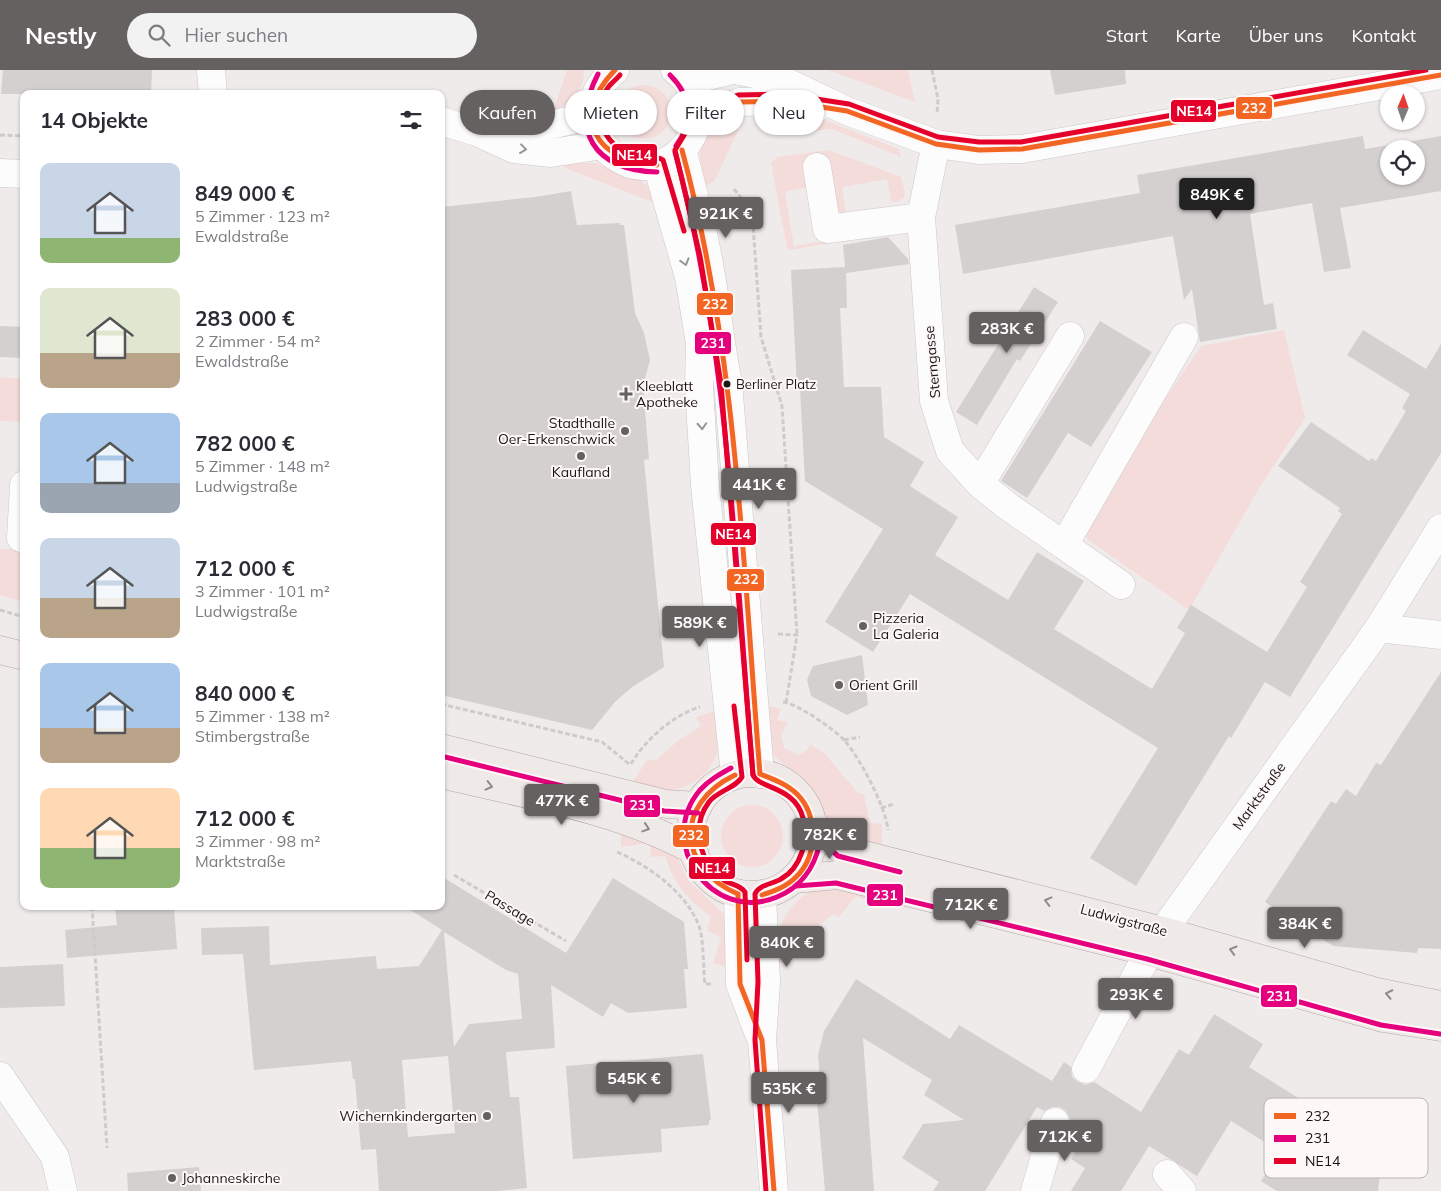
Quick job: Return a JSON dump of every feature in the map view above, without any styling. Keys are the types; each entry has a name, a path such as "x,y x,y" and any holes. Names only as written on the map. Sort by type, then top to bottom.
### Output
{"main road":[{"path":"0,650 20,655"},
{"path":"445,749 612,803 693,850"},
{"path":"748,774 781,780 796,792 807,806 813,824 814,838 808,861 795,878 782,888 750,894 720,886 699,864 693,850 691,827 698,806 717,784 748,774"},
{"path":"445,775 612,803 698,806"},
{"name":"Ludwigstraße","path":"813,824 841,849 891,862 1156,941 1382,1018 1441,1027"},
{"name":"Ludwigstraße","path":"795,878 837,875 1156,941 1441,1005"}],"street":[{"path":"211,70 213,90"},
{"path":"691,90 681,76 734,70 780,79 847,111 936,144 979,150 1022,149 1441,75"},
{"path":"598,90 607,73"},
{"path":"744,102 783,102 847,111"},
{"path":"445,122 460,127"},
{"path":"484,135 514,148 551,153 603,145"},
{"path":"597,135 603,145 625,163 646,166 666,162 682,150 693,135"},
{"name":"Sterngasse","path":"936,144 921,217 934,401 950,451 980,484 1121,585"},
{"path":"682,150 711,272 719,337 728,383 754,700 748,774"},
{"path":"657,165 690,277 700,343 699,386 705,485 727,702 748,774"},
{"path":"817,167 826,229 921,217"},
{"path":"0,173 20,174"},
{"path":"980,484 1070,336"},
{"path":"1064,545 1184,337"},
{"name":"Marktstraße","path":"1086,1069 1156,941 1379,628 1441,528"},
{"path":"1379,628 1441,635"},
{"path":"750,894 740,984 762,1040"},
{"path":"750,894 766,982 762,1040 774,1191"},
{"path":"0,1076 55,1157 63,1191"},
{"path":"1035,1191 1054,1122"}],"path":[{"path":"932,70 938,99 936,144"},
{"path":"0,135 20,136"},
{"path":"734,189 752,211 761,337 782,406 796,636 786,703"},
{"path":"0,610 20,616"},
{"path":"772,634 796,636"},
{"path":"754,700 786,703 819,721 844,740 871,784 887,823 891,862"},
{"path":"727,702 697,707 671,722 638,752 612,803 601,844 637,860 678,893 699,926 705,984 740,984"},
{"path":"445,705 602,742 630,765"},
{"path":"844,740 860,737"},
{"path":"881,808 894,804"},
{"name":"Passage","path":"454,875 566,941"},
{"path":"92,910 107,1148"}],"shaded area":[{"path":"567,70 584,70 580,90 565,90 565,105 555,110"},
{"path":"828,70 908,70 915,102"},
{"path":"639,85 649,85 663,93 667,97 667,127 659,135 649,139 639,139 629,135 657,135 657,90 628,90"},
{"path":"824,120 899,149 901,157 832,129 824,130"},
{"path":"709,135 736,135 714,182 705,186 700,152"},
{"path":"829,150 901,177 905,193 904,198 896,202 891,201 887,179 842,187 846,212 836,214 826,158 804,162 808,187 785,192 794,246 829,240 830,243 791,250 787,248 771,163 777,157"},
{"path":"564,163 596,163 627,176 637,178 646,185 655,203 565,168"},
{"path":"1284,330 1305,418 1260,487 1189,610 1087,539 1085,528 1151,420 1201,346"},
{"path":"0,377 20,379 20,422 0,421"},
{"path":"0,549 20,549 20,601 0,595"},
{"path":"763,706 781,708 777,720 788,722 781,735 784,748 799,755 807,750 810,744 825,754 858,793 864,794 870,823 882,824 882,844 842,832 829,821 810,785 779,760 771,751"},
{"path":"718,710 719,744 717,752 709,768 697,780 689,785 673,790 657,790 631,784 648,759 655,761 679,740 701,726 696,717"},
{"path":"752,805 764,807 774,814 781,824 783,836 781,848 774,858 764,865 752,867 740,865 730,858 723,848 721,836 723,824 730,814 740,807"},
{"path":"621,828 674,850 688,880 724,914 727,925 730,968 713,963 721,937 707,931 711,916 695,904 682,890 665,856 651,857 650,843 621,847"},
{"path":"819,887 873,888 867,900 856,896 839,917 833,914 811,932 813,937 791,949 793,959 775,965 777,940 784,919 798,901 807,893"}],"building":[{"path":"3,70 152,70 151,90 20,90 20,94 1,94"},
{"path":"1050,70 1125,70 1126,84 1055,95"},
{"path":"1363,136 1365,149 1380,146 1380,185 1425,185 1425,140 1418,140 1441,136 1441,191 1340,208 1351,268 1324,272 1312,203 1250,214 1264,305 1273,303 1277,329 1200,342 1192,289 1184,300 1173,236 963,274 955,225 1140,193 1137,175"},
{"path":"571,191 577,225 620,223 620,225 624,225 635,313 644,333 650,360 643,386 649,459 644,460 664,667 632,687 615,702 592,730 445,696 445,207 535,197"},
{"path":"888,237 908,259 909,264 846,273 847,308 840,308 844,387 881,387 884,437 924,462 910,486 958,517 935,555 1008,600 1037,552 1084,581 1054,629 1152,689 1185,633 1177,628 1191,605 1267,652 1307,587 1300,582 1342,514 1338,511 1340,508 1278,466 1311,422 1369,461 1371,458 1376,461 1406,411 1402,408 1410,394 1347,355 1363,330 1426,369 1441,344 1441,453 1290,697 1265,682 1231,738 1229,736 1136,886 1090,858 1158,748 910,594 873,652 825,622 883,529 805,481 800,389 797,389 791,270 845,267 843,245"},
{"path":"1034,287 1058,302 1020,361 1017,359 977,425 956,412"},
{"path":"1100,321 1152,352 1091,447 1068,433 1027,498 1001,481"},
{"path":"0,326 20,327 20,358 0,357"},
{"path":"862,655 868,705 847,715 811,696 807,680 813,666"},
{"path":"1441,672 1441,949 1418,948 1417,953 1333,946 1265,902 1331,801 1336,804 1346,789 1356,796 1376,763 1381,765"},
{"path":"445,878 566,953 613,878 684,922 688,969 684,969 687,1008 628,1013 611,1003 603,1017 551,985 555,1048 506,1052 510,1097 519,1097 527,1188 497,1191 379,1191 376,1149 361,1150 355,1079 353,1079 351,1061 254,1070 243,954 202,955 201,928 269,926 270,965 376,956 377,969 419,966 442,930 410,910 445,910","holes":["444,932 506,970 518,974 522,1019 469,1024 454,1047","448,1056 455,1133 408,1137 402,1060"]},
{"path":"115,910 174,910 177,949 67,958 65,930 117,925"},
{"path":"63,964 65,1006 0,1008 0,967"},
{"path":"856,979 950,1039 959,1025 1052,1081 1064,1062 1071,1067 1072,1077 1078,1082 1086,1085 1094,1082 1141,1112 1179,1049 1189,1055 1214,1014 1263,1044 1249,1067 1298,1098 1264,1098 1264,1142 1231,1121 1197,1176 1149,1146 1121,1191 1071,1191 1085,1168 1071,1159 1085,1136 1070,1127 1070,1119 1066,1111 1060,1107 1052,1107 1044,1111 1037,1107 985,1191 933,1191 939,1182 902,1158 923,1124 964,1120 924,1095 932,1080 863,1038 874,1191 825,1191 817,1101 822,1101 818,1055 824,1031"},
{"path":"703,1054 711,1120 709,1120 709,1125 661,1129 662,1152 573,1159 566,1066"},
{"path":"199,1167 201,1191 128,1191 127,1173"},
{"path":"1264,1176 1264,1178 1379,1178 1378,1191 1277,1191 1261,1181"}],"transit line":[{"name":"232","path":"615,70 601,87 594,104 592,120 596,134 605,146 618,156 636,162 657,165"},
{"name":"NE14","path":"766,1191 755,1040 758,982 755,894 759,889 781,879 794,868 802,853 805,826 799,808 793,800 757,780 753,775 721,384 700,256 675,150 686,132 691,114 738,95 783,94 849,104 938,137 979,142 1021,142 1426,70"},
{"name":"231","path":"598,74 590,94 586,113 587,129 593,144 603,155 617,164 635,170 657,172"},
{"name":"NE14","path":"620,75 608,87 602,100 600,110 604,130 609,139 626,152 636,156 663,160 684,231"},
{"name":"231","path":"670,75 683,92 688,109 686,127 676,146"},
{"name":"232","path":"744,102 783,101 847,111 936,144 979,150 1022,149 1441,75"},
{"name":"232","path":"682,150 715,304 726,382 742,538 760,774"},
{"name":"231","path":"675,152 693,228 708,305 719,383 735,539 753,775"},
{"name":"NE14","path":"734,706 742,777 735,784 712,798 703,812 699,834 704,855 716,874 745,892 747,960"},
{"name":"231","path":"445,757 664,811 698,813"},
{"name":"231","path":"731,768 711,780 700,790 688,811 684,833 687,854 697,874 712,889 731,899 753,902 777,897 793,888 806,876 814,861 820,843"},
{"name":"232","path":"760,774 775,780 797,794 809,813 813,836 808,858 796,877 784,886 762,895"},
{"name":"232","path":"735,775 715,787 701,802 693,819 691,836 694,853 703,869 718,883 738,894"},
{"name":"231","path":"808,830 838,856 900,872"},
{"name":"231","path":"796,886 836,883 1147,959 1381,1025 1440,1034"},
{"name":"232","path":"738,894 740,984 762,1040 774,1191"}],"place":[{"name":"Berliner Platz","path":"727,384"},
{"name":"Kleeblatt Apotheke","path":"626,394"},
{"name":"Stadthalle Oer-Erkenschwick","path":"625,431"},
{"name":"Kaufland","path":"581,456"},
{"name":"Pizzeria La Galeria","path":"863,626"},
{"name":"Orient Grill","path":"839,685"},
{"name":"Wichernkindergarten","path":"487,1116"},
{"name":"Johanneskirche","path":"172,1178"}]}
